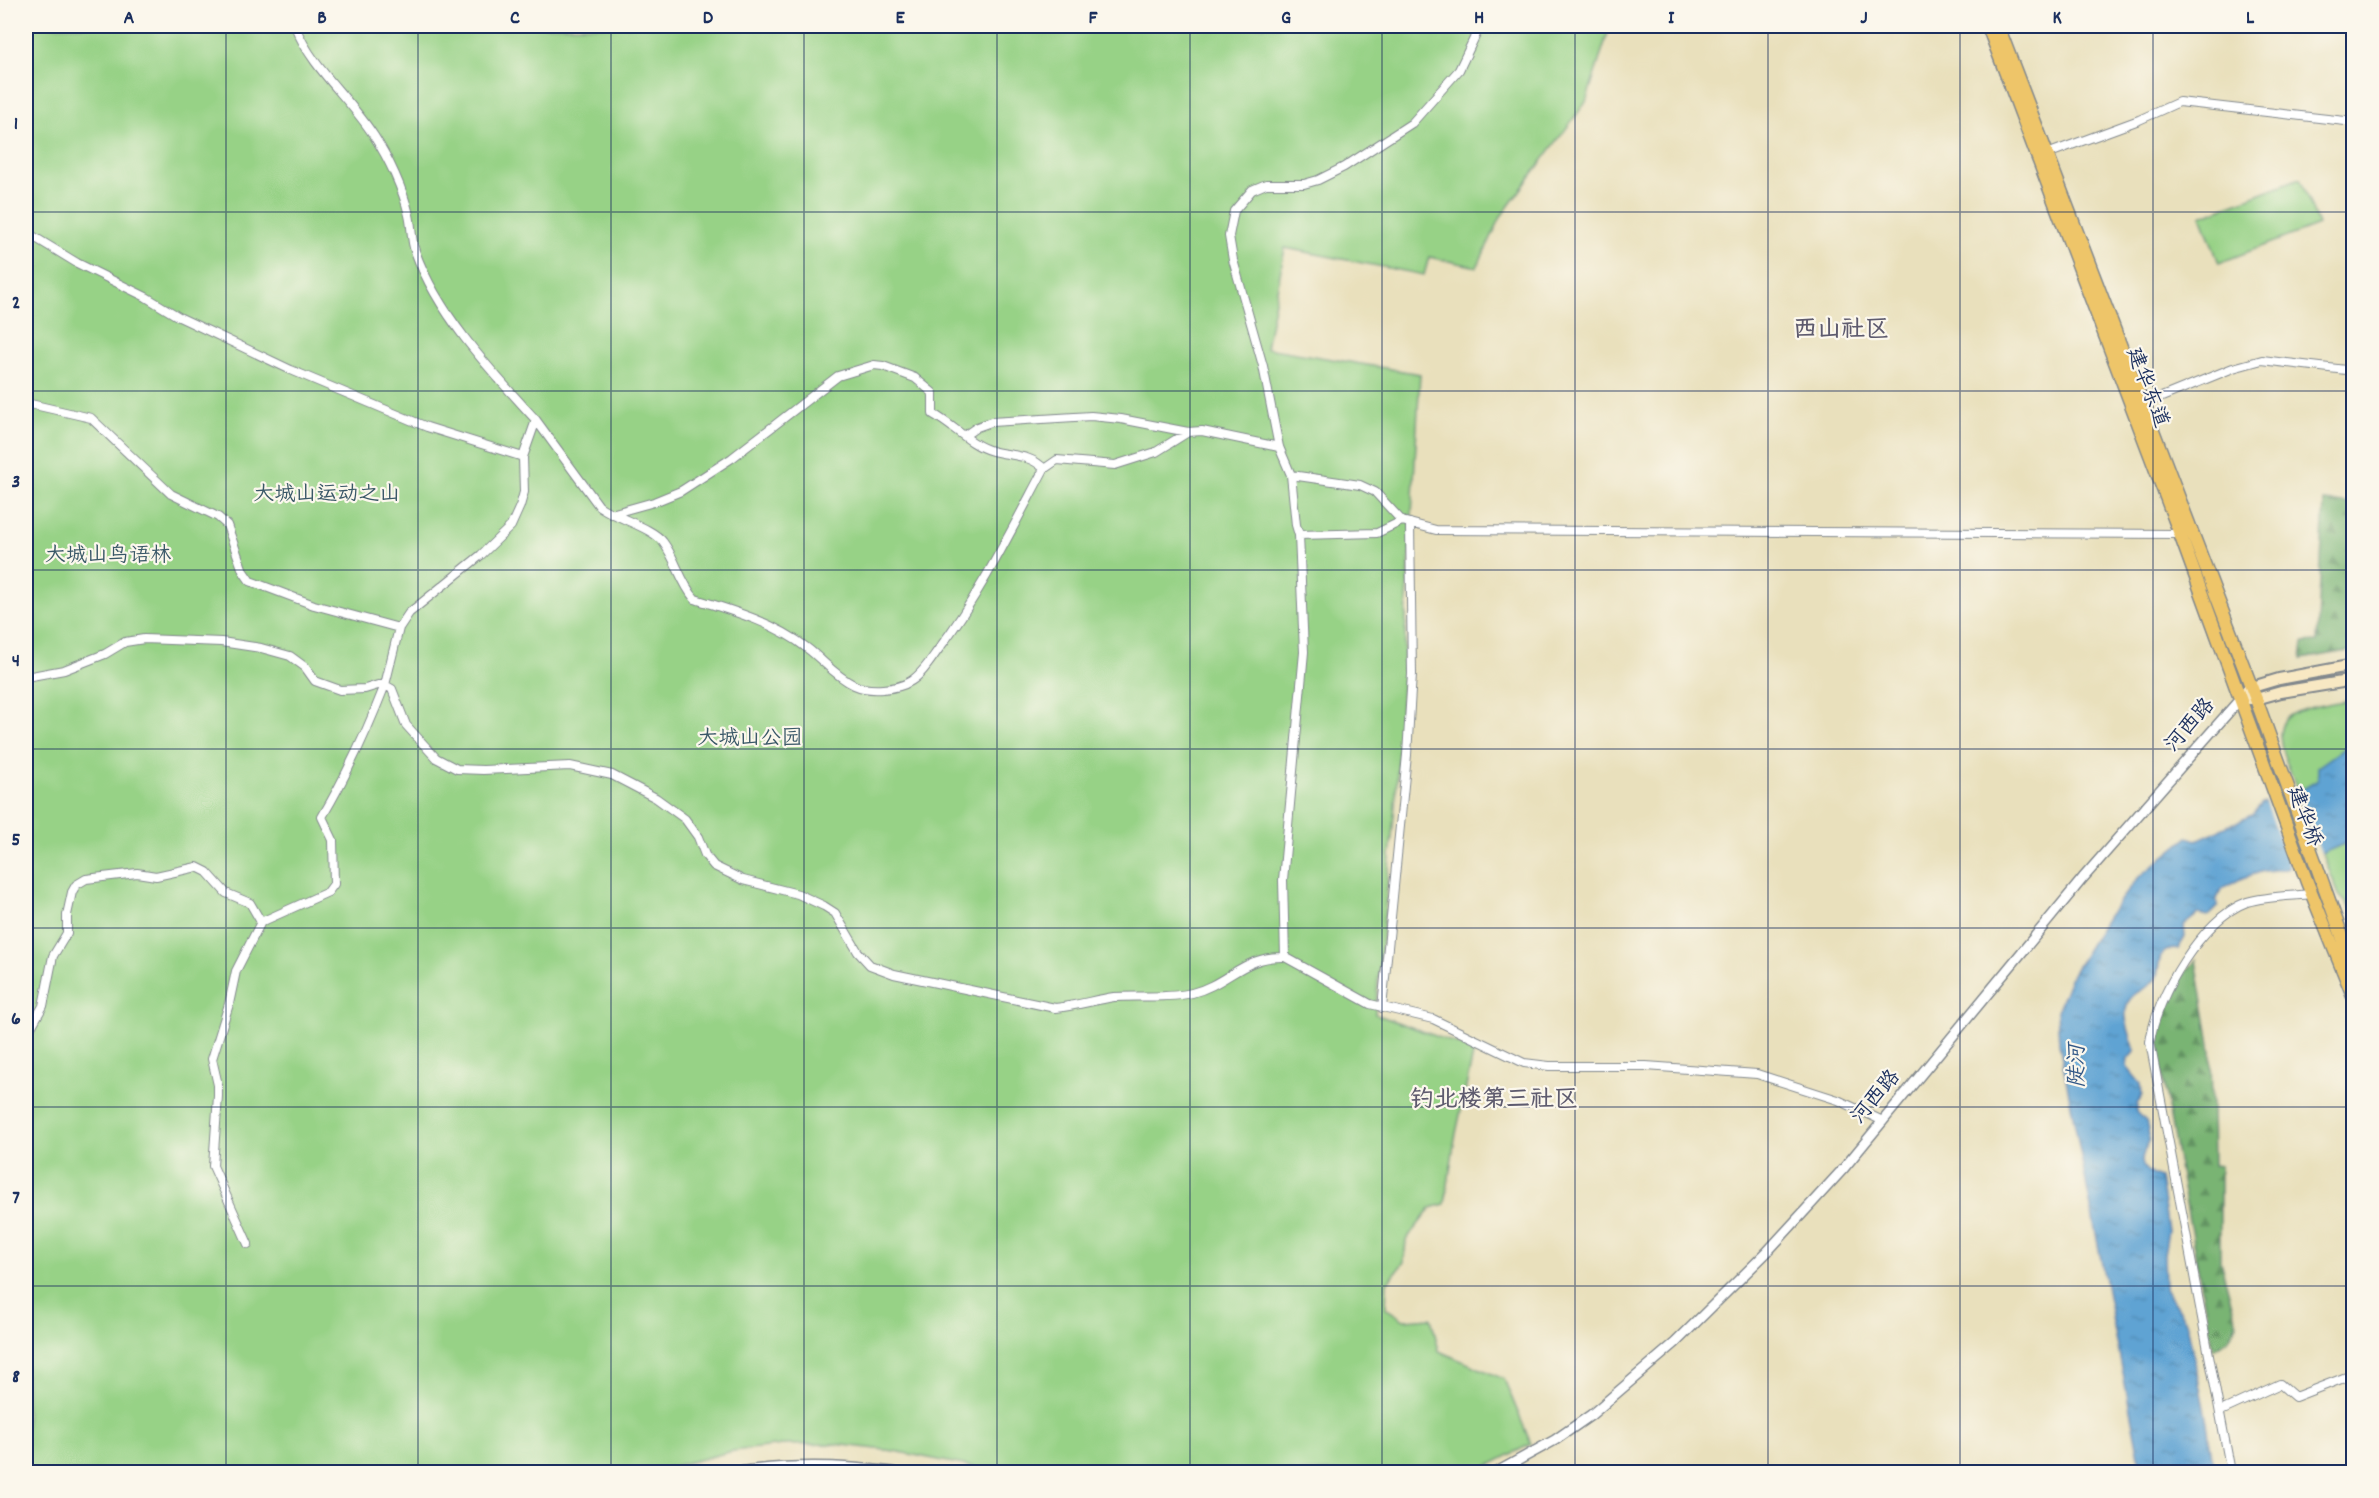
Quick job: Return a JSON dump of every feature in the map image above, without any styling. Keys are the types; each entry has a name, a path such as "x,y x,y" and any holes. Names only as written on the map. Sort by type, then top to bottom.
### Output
{"main road":[{"name":"建华东道","path":"1988,26 2241,698 2263,766"},
{"name":"建华东道","path":"1998,26 2249,688 2256,699 2276,758"},
{"path":"2249,688 2279,679 2354,664"},
{"name":"河西路","path":"2241,698 2256,699 2281,692 2354,680"},
{"name":"河西路","path":"2241,698 2249,688"},
{"name":"建华桥","path":"2276,758 2345,941"},
{"name":"建华桥","path":"2263,766 2309,888"},
{"path":"2309,888 2345,941 2354,969"},
{"path":"2345,941 2354,998"}],"street":[{"path":"296,26 300,38 315,63 375,137 404,196 414,249 427,278 448,313 482,361 536,420 599,506 610,514 656,535 664,542 688,591 695,598 773,627 807,647 840,677 855,686 898,687 912,681 925,668 956,627 986,577 1044,469 1057,460 1115,465 1156,452 1188,432"},
{"path":"1285,957 1283,880 1304,652 1299,535 1291,476 1279,447 1263,366 1233,260 1229,236 1234,211 1252,190 1266,184 1304,184 1318,180 1344,167 1412,123 1459,70 1480,26"},
{"path":"2047,154 2139,120 2179,102 2354,122"},
{"path":"26,232 77,263 146,297 179,318 291,370 427,427 523,457"},
{"path":"2142,405 2233,368 2262,360 2354,371"},
{"path":"610,514 654,502 681,491 732,458 838,376 874,365 884,366 915,378 933,393 933,414 964,436 992,451 1037,461 1044,469"},
{"path":"26,403 91,417 171,494 227,525 243,571 250,581 314,605 399,628"},
{"path":"964,436 977,427 991,422 1091,416 1121,419 1188,432 1202,431 1279,447"},
{"path":"248,1244 213,1166 218,1085 212,1059 229,1004 236,971 261,922 328,892 334,884 333,840 322,817 350,765 385,685 399,628 409,613 481,555 511,526 524,492 523,457 536,420"},
{"path":"1291,476 1360,485 1375,492 1406,522 1436,530 2180,534 2194,538"},
{"path":"1299,535 1377,533 1406,522"},
{"path":"1382,1008 1407,755 1412,674 1406,522"},
{"path":"26,677 64,670 105,654 125,642 144,639 221,642 261,648 290,656 305,667 315,681 340,690 385,685 392,689 406,725 436,758 457,769 570,766 612,775 656,798 685,819 698,837 705,855 714,866 743,880 798,894 824,906 835,914 858,952 870,965 894,974 1055,1008 1112,998 1193,993 1255,960 1270,956 1285,957 1370,1004 1433,1019 1524,1063 1549,1066 1646,1066 1757,1074 1838,1100 1883,1121"},
{"name":"河西路","path":"1497,1473 1555,1440 1591,1415 1675,1343 1766,1253 1883,1121 2083,878 2241,698"},
{"path":"26,1036 43,1006 53,957 67,933 67,915 72,892 76,885 86,879 137,873 156,876 197,867 207,872 226,893 250,903 261,922"},
{"path":"2231,1473 2150,1042 2152,1023 2160,1002 2174,977 2202,938 2224,915 2248,902 2309,888"},
{"path":"2221,1411 2280,1384 2295,1397 2354,1374"},
{"path":"738,1473 763,1468 818,1466 865,1468 893,1473"}],"green space":[{"name":"大城山公园","path":"26,26 1610,26 1586,102 1502,215 1477,267 1429,257 1424,275 1285,248 1266,348 1420,374 1396,794 1375,1014 1474,1050 1455,1138 1445,1204 1431,1208 1406,1240 1404,1262 1387,1283 1386,1308 1404,1320 1431,1318 1439,1351 1504,1379 1531,1444 1476,1472 998,1472 894,1451 834,1444 783,1445 733,1451 651,1472 26,1472"},
{"path":"2300,178 2318,225 2219,263 2201,216"},
{"path":"2324,501 2353,504 2353,650 2301,659 2303,643 2317,642"},
{"path":"2353,699 2353,910 2339,895 2283,753 2280,736 2285,720 2297,712"},
{"path":"2196,960 2211,1050 2213,1165 2220,1166 2220,1261 2237,1323 2229,1338 2213,1350 2158,1053 2158,1023 2181,978"}],"water":[{"name":"陡河","path":"2353,742 2353,840 2286,869 2264,871 2242,878 2222,889 2216,900 2218,906 2208,916 2198,914 2184,925 2185,937 2178,949 2164,952 2155,979 2134,995 2127,1005 2127,1022 2135,1051 2128,1059 2127,1067 2141,1084 2142,1097 2137,1104 2137,1112 2146,1121 2150,1140 2142,1163 2147,1171 2160,1178 2168,1231 2164,1254 2165,1289 2187,1323 2207,1423 2214,1472 2140,1472 2139,1456 2059,1043 2057,1011 2072,974 2108,916 2137,879 2188,837 2197,840 2252,815 2262,803 2305,788 2318,780 2318,767"}],"pier":[{"path":"2296,788 2322,856 2291,870 2265,799"}],"district":[{"name":"西山社区","path":"1841,331"},
{"name":"钓北楼第三社区","path":"1494,1101"}],"park label":[{"name":"大城山运动之山","path":"327,496"},
{"name":"大城山鸟语林","path":"108,557"}]}
